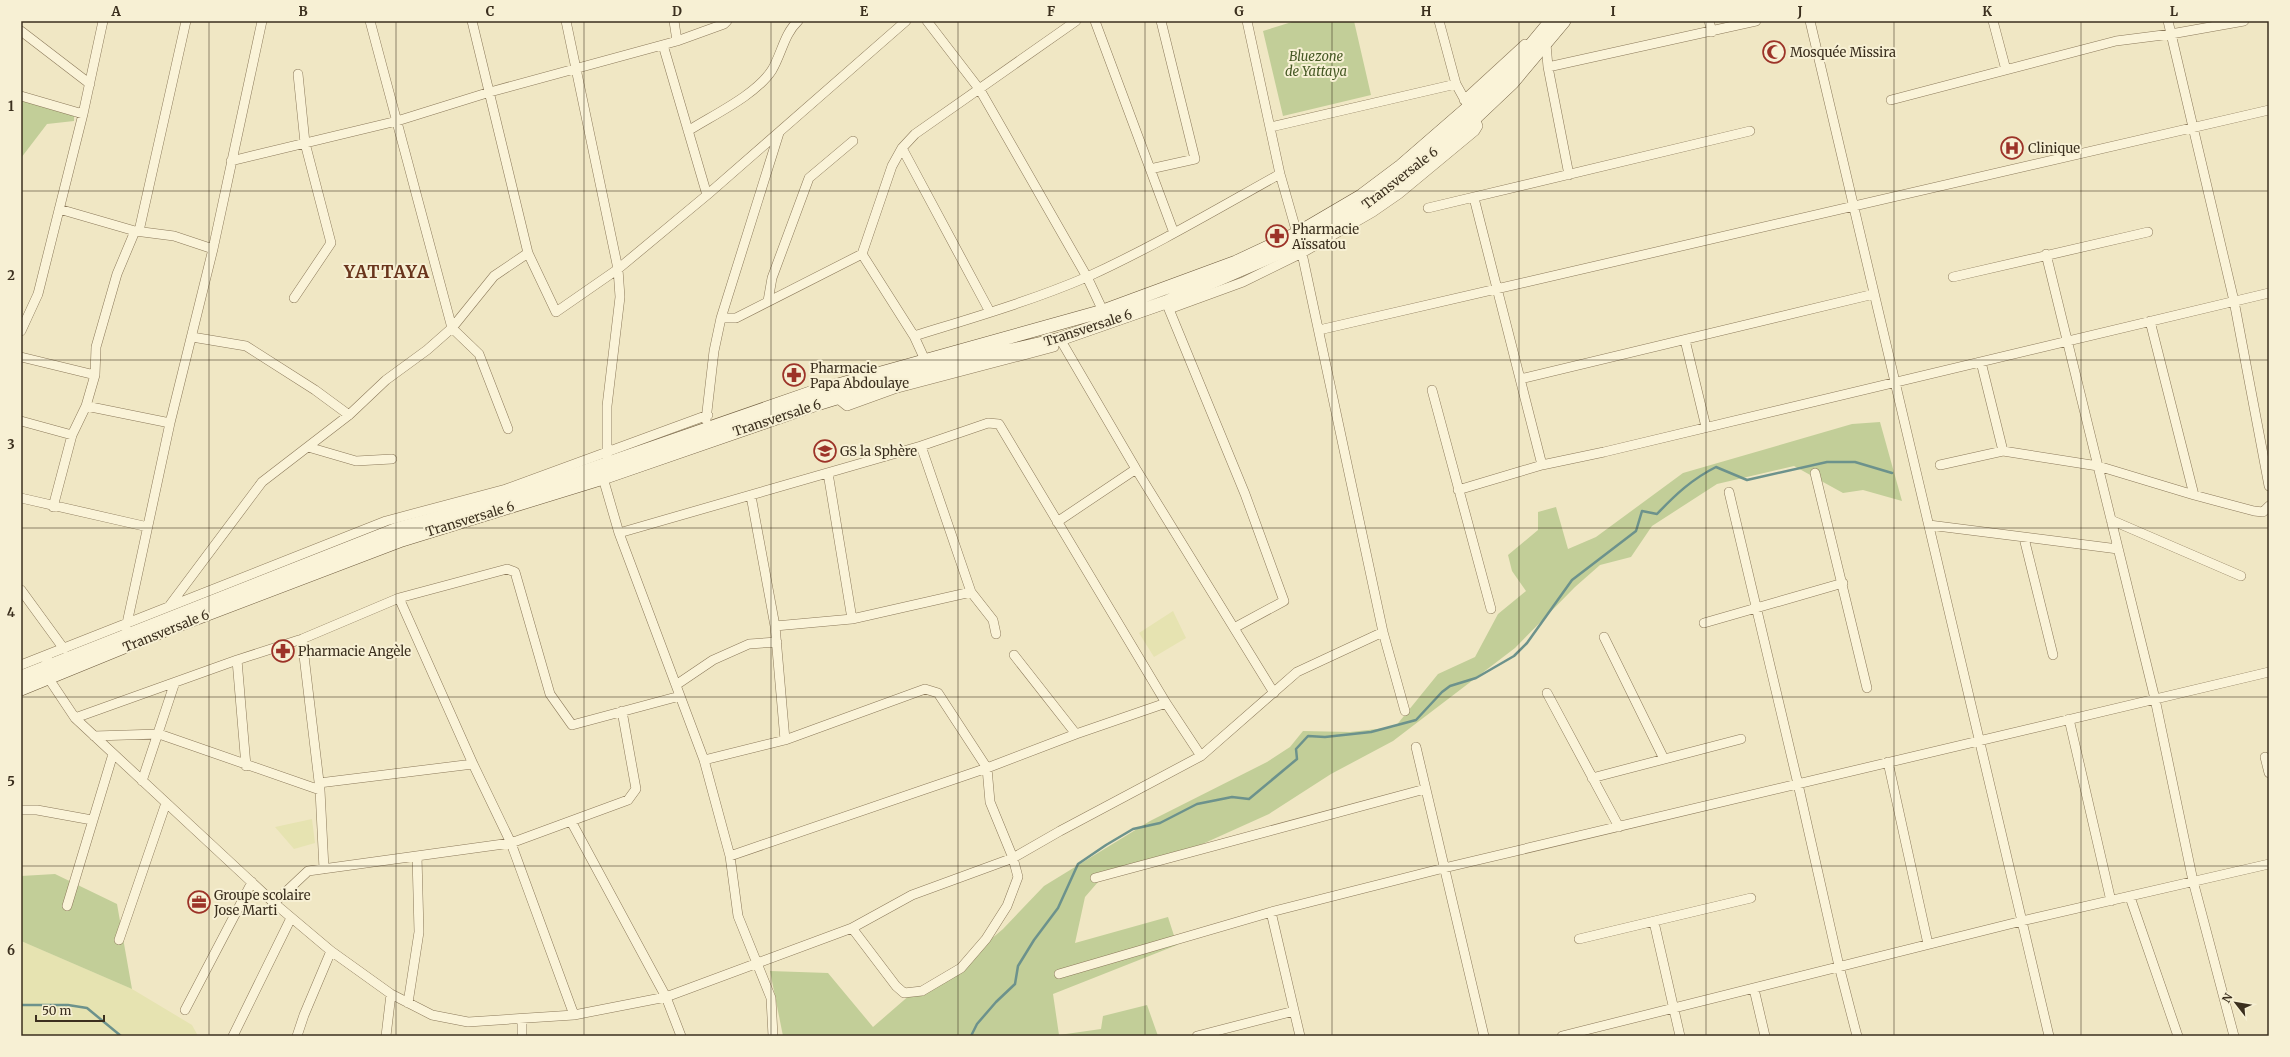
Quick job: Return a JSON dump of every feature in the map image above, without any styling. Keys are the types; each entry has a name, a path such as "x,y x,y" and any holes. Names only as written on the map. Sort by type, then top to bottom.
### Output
{"main road":[{"name":"Transversale 6","path":"21,689 48,667 124,638 306,558 397,529 423,516 605,464 704,428 813,392 1103,311 1236,262 1300,243 1401,166 1470,109 1507,74 1551,21"},
{"name":"Transversale 6","path":"21,676 163,631 402,540 603,478 838,398 1062,341 1167,306 1300,243 1396,191 1470,109 1512,83 1564,21"}],"street":[{"path":"21,331 38,294 83,114 103,21"},
{"path":"53,506 72,435 86,406 94,375 96,347 117,274 137,231 186,21"},
{"path":"124,638 170,423 213,249 262,21"},
{"path":"370,21 452,328 479,354 508,429"},
{"path":"472,21 528,253 556,312 618,269 707,195 906,21"},
{"path":"566,21 618,269 620,297 607,406 608,451 605,464"},
{"path":"674,21 677,41"},
{"path":"231,161 397,121 490,92 677,41 724,24 727,21"},
{"path":"688,131 756,88 772,70 790,28 798,21"},
{"path":"926,21 980,90 1086,277 1103,311"},
{"path":"721,318 736,318 862,254 892,166 902,148 915,134 980,90 1024,56 1076,21"},
{"path":"1095,21 1174,233"},
{"path":"1150,169 1195,159 1161,21"},
{"path":"1247,21 1280,174 1300,243 1383,632 1405,711"},
{"path":"1438,21 1456,84 1470,109 1524,46 1543,21"},
{"path":"1709,21 1712,32"},
{"path":"1548,67 1712,32 1756,21"},
{"path":"1810,21 2049,1036"},
{"path":"1993,21 2006,70"},
{"path":"2168,21 2234,301 2269,486"},
{"path":"1891,100 2116,41 2171,34 2244,21"},
{"path":"21,31 90,84"},
{"path":"663,44 707,195"},
{"path":"1546,44 1548,67 1569,175"},
{"path":"294,298 332,243 305,143 298,74"},
{"path":"1271,127 1456,84"},
{"path":"21,96 83,114"},
{"path":"1319,330 2269,110"},
{"path":"1428,208 1750,131"},
{"path":"704,428 708,415 714,351 721,318 779,132"},
{"path":"768,301 772,278 809,178 852,141"},
{"path":"902,148 990,312"},
{"path":"914,336 990,312 1086,277 1174,233 1280,174"},
{"path":"1474,198 1542,465"},
{"path":"59,209 137,231 174,236 213,249"},
{"path":"1953,277 2046,254 2148,232"},
{"path":"164,620 169,606 262,482 349,416 386,380 427,350 452,328 494,276 528,253"},
{"path":"862,254 914,336 925,360"},
{"path":"2046,254 2155,700 2193,881 2234,1036"},
{"path":"1458,490 1542,465 1894,381 2068,342 2269,293"},
{"path":"1520,379 1874,294"},
{"path":"1167,306 1245,494 1284,601 1234,628"},
{"path":"2150,321 2194,495"},
{"path":"192,337 246,346 309,386 349,416"},
{"path":"1685,340 1706,427"},
{"path":"1062,341 1136,470 1274,693"},
{"path":"21,357 94,375"},
{"path":"1981,362 2003,451"},
{"path":"1432,390 1491,609"},
{"path":"86,406 170,423"},
{"path":"524,487 608,451 708,415"},
{"path":"21,421 72,435"},
{"path":"618,533 922,446 988,423 998,424 1166,703 1201,756"},
{"path":"922,446 971,592 993,620 996,634"},
{"path":"308,447 356,461 392,459"},
{"path":"1940,465 2003,451 2098,466 2194,495 2254,511 2263,512 2269,506"},
{"path":"1057,522 1136,470"},
{"path":"828,473 852,618"},
{"path":"1815,473 1843,583 1867,688"},
{"path":"603,478 618,533 704,760 730,856 738,916 756,964 771,998 773,1036"},
{"path":"1729,492 1758,608 1839,966 1857,1036"},
{"path":"751,496 775,626 785,740"},
{"path":"21,498 148,527"},
{"path":"2111,520 2241,576"},
{"path":"1929,525 2118,550"},
{"path":"2024,538 2053,654"},
{"path":"48,667 64,649 169,606 306,558"},
{"path":"75,718 238,660 302,639 400,598 507,569 515,572 550,694 572,725 680,696"},
{"path":"1704,623 1843,583"},
{"path":"21,590 64,649"},
{"path":"775,626 852,618 971,592"},
{"path":"400,598 473,764 511,843 574,1015"},
{"path":"48,667 75,718 291,918 331,951 390,994 432,1015 468,1022 522,1020 574,1015 666,996 852,928 912,895 1013,858 1060,831 1201,756 1297,672 1383,632"},
{"path":"1604,636 1664,759"},
{"path":"302,639 319,787 324,869"},
{"path":"676,685 714,660 749,644 776,642"},
{"path":"1014,656 1076,734"},
{"path":"238,660 246,766"},
{"path":"21,665 48,667"},
{"path":"1059,974 1271,912 1444,868 2269,672"},
{"path":"142,780 159,734 175,682"},
{"path":"704,760 785,740 925,689 938,693 987,768 990,802 1013,858 1018,877 1007,906 986,939 961,968 922,991 904,993 896,986 852,928"},
{"path":"1547,693 1619,827"},
{"path":"730,856 987,768 1076,734 1166,703"},
{"path":"274,902 308,871 511,843 572,823 628,800 636,789 622,711"},
{"path":"2069,719 2111,901"},
{"path":"94,736 159,734 246,766 319,787 473,764"},
{"path":"1592,778 1741,739"},
{"path":"1416,747 1484,1036"},
{"path":"67,906 113,754"},
{"path":"2265,756 2269,774"},
{"path":"1888,762 1928,944"},
{"path":"1095,878 1425,789"},
{"path":"119,940 166,803"},
{"path":"21,810 37,810 92,820"},
{"path":"572,823 666,996 681,1036"},
{"path":"408,1002 419,932 417,856"},
{"path":"1562,1036 2022,921 2269,864"},
{"path":"185,1010 252,882"},
{"path":"2130,897 2178,1036"},
{"path":"1579,939 1751,898"},
{"path":"1271,912 1300,1036"},
{"path":"233,1036 291,918"},
{"path":"1654,922 1680,1036"},
{"path":"297,1036 304,1015 331,951"},
{"path":"1754,989 1765,1036"},
{"path":"386,1036 390,994"},
{"path":"1197,1036 1294,1011"},
{"path":"522,1020 522,1036"}],"shaded area":[{"path":"1173,611 1186,638 1154,657 1139,633"},
{"path":"312,819 315,843 294,849 275,827"},
{"path":"21,941 132,989 192,1025 198,1036 21,1035"}],"green space":[{"name":"Bluezone de Yattaya","path":"1295,21 1354,21 1371,95 1283,116 1263,31"},
{"path":"21,96 74,111 74,121 47,124 21,158"},
{"path":"1880,422 1902,501 1863,490 1843,493 1794,466 1717,484 1652,526 1631,557 1600,565 1575,587 1515,648 1393,741 1331,774 1269,814 1198,846 1140,863 1098,882 1085,897 1075,943 1168,917 1177,945 1053,994 1059,1035 1101,1029 1103,1016 1147,1005 1158,1036 783,1036 770,971 828,973 873,1027 911,994 957,968 1003,929 1044,886 1150,821 1267,762 1290,747 1303,731 1350,732 1395,727 1438,674 1475,657 1498,614 1526,591 1512,571 1508,555 1538,530 1538,512 1556,507 1568,549 1596,537 1683,473 1852,424"},
{"path":"55,874 117,904 132,989 21,941 21,876"}],"waterway":[{"path":"971,1036 977,1024 996,1002 1015,984 1018,966 1034,940 1058,908 1078,864 1133,829 1160,823 1197,804 1232,797 1249,799 1297,759 1296,749 1308,736 1325,737 1371,732 1416,720 1442,692 1450,686 1476,678 1514,656 1527,643 1572,580 1636,531 1642,511 1657,514 1684,488 1716,467 1747,480 1827,462 1855,462 1892,473"},
{"path":"21,1005 68,1005 87,1008 121,1036"}],"place":[{"name":"Mosquée Missira","path":"1774,52"},
{"name":"Clinique","path":"2012,148"},
{"name":"Pharmacie Aïssatou","path":"1277,236"},
{"name":"Pharmacie Papa Abdoulaye","path":"794,375"},
{"name":"GS la Sphère","path":"825,451"},
{"name":"Pharmacie Angèle","path":"283,651"},
{"name":"Groupe scolaire Jose Marti","path":"199,902"}],"district":[{"name":"YATTAYA","path":"387,272"}]}
